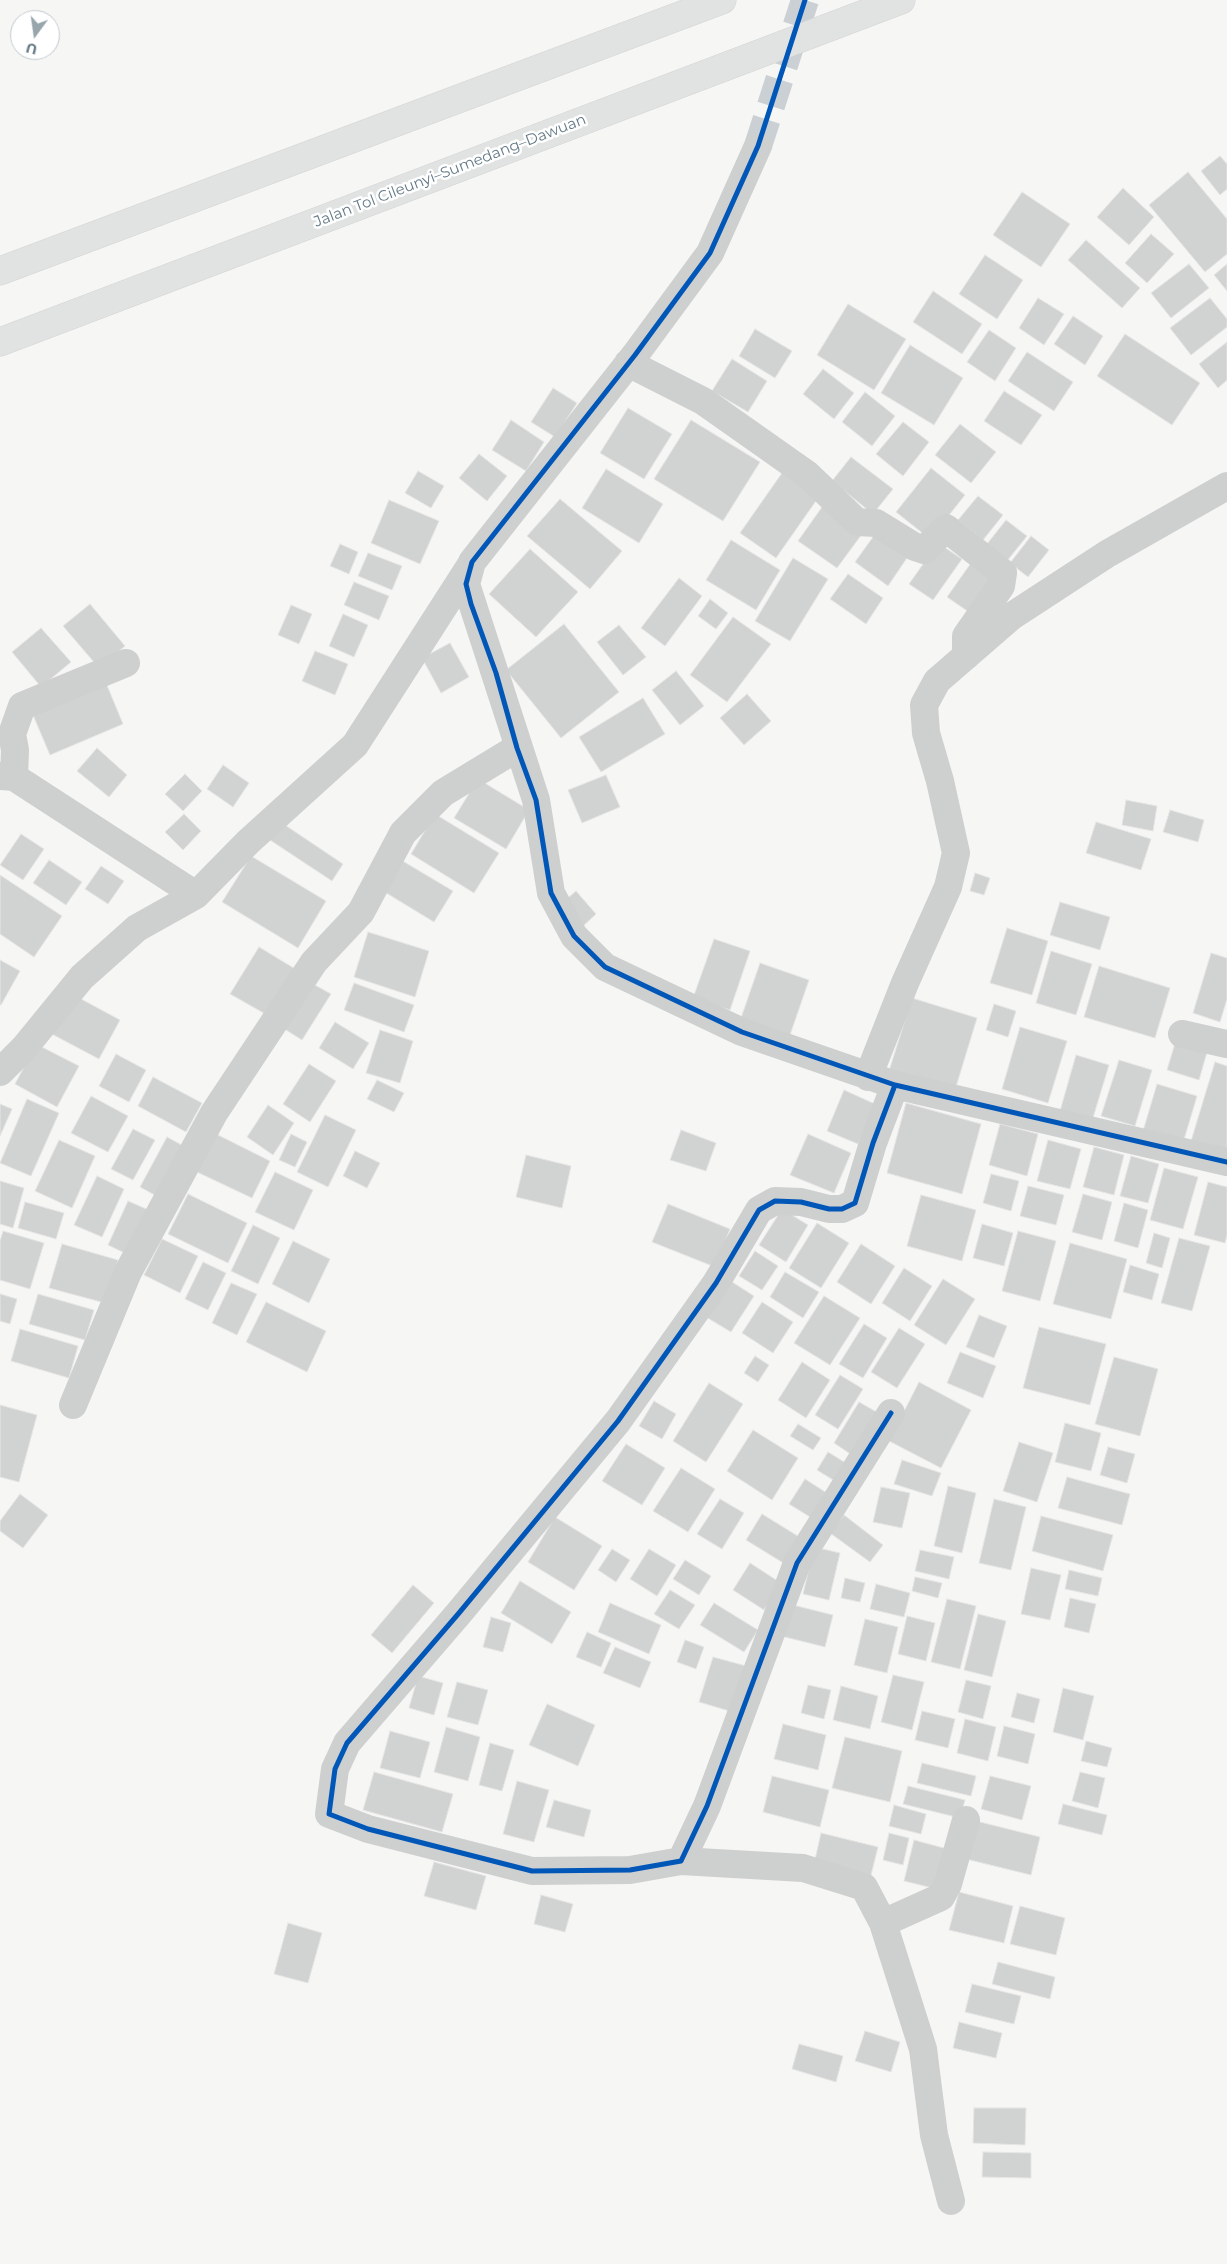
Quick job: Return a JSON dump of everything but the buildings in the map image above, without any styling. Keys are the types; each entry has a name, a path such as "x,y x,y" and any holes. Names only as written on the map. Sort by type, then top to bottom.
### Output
{"highway":[{"path":"0,271 722,0"},
{"name":"Jalan Tol Cileunyi–Sumedang–Dawuan","path":"0,342 901,0"}],"street":[{"path":"0,1072 24,1048 82,977 136,928 196,895 248,842 355,745 472,562 628,363 710,253 758,146"},
{"path":"628,363 703,401 808,475 857,522 876,523 915,548 924,550 946,528 1003,573 1001,586 966,636 966,656"},
{"path":"868,1076 950,878 956,854 940,781 926,733 924,705 937,680 1027,606 1107,554 1227,486"},
{"path":"472,562 466,584 469,597 496,673 517,748 536,800 551,893 574,936 605,967 742,1032 895,1085 1227,1162"},
{"path":"7,776 15,750 12,734 22,706 126,663"},
{"path":"0,746 7,776 196,895"},
{"path":"72,1405 128,1272 214,1112 314,962 361,912 403,833 443,793 517,748"},
{"path":"1182,1034 1227,1044"},
{"path":"895,1085 872,1143 855,1203 842,1209 829,1210 801,1202 775,1202 759,1210 716,1283 618,1421 447,1627 347,1743 335,1769 329,1814 368,1829 532,1871 630,1870 682,1862 803,1868 864,1887 883,1923 923,2049 934,2135 951,2201"},
{"path":"682,1862 707,1806 797,1563 891,1413"},
{"path":"883,1923 941,1897 948,1884 966,1820"}],"tunnel":[{"path":"758,146 805,0"}],"cycle path":[{"path":"805,0 758,146 710,253 635,355 472,562 466,584 471,604 496,673 517,748 536,800 551,893 574,936 605,967 742,1032 895,1085 1227,1162"},
{"path":"891,1413 797,1563 707,1806 681,1861 630,1870 532,1871 368,1829 329,1814 335,1769 347,1743 459,1613 618,1421 716,1283 759,1210 775,1201 801,1202 829,1209 842,1209 855,1203 873,1143 895,1085"}]}
